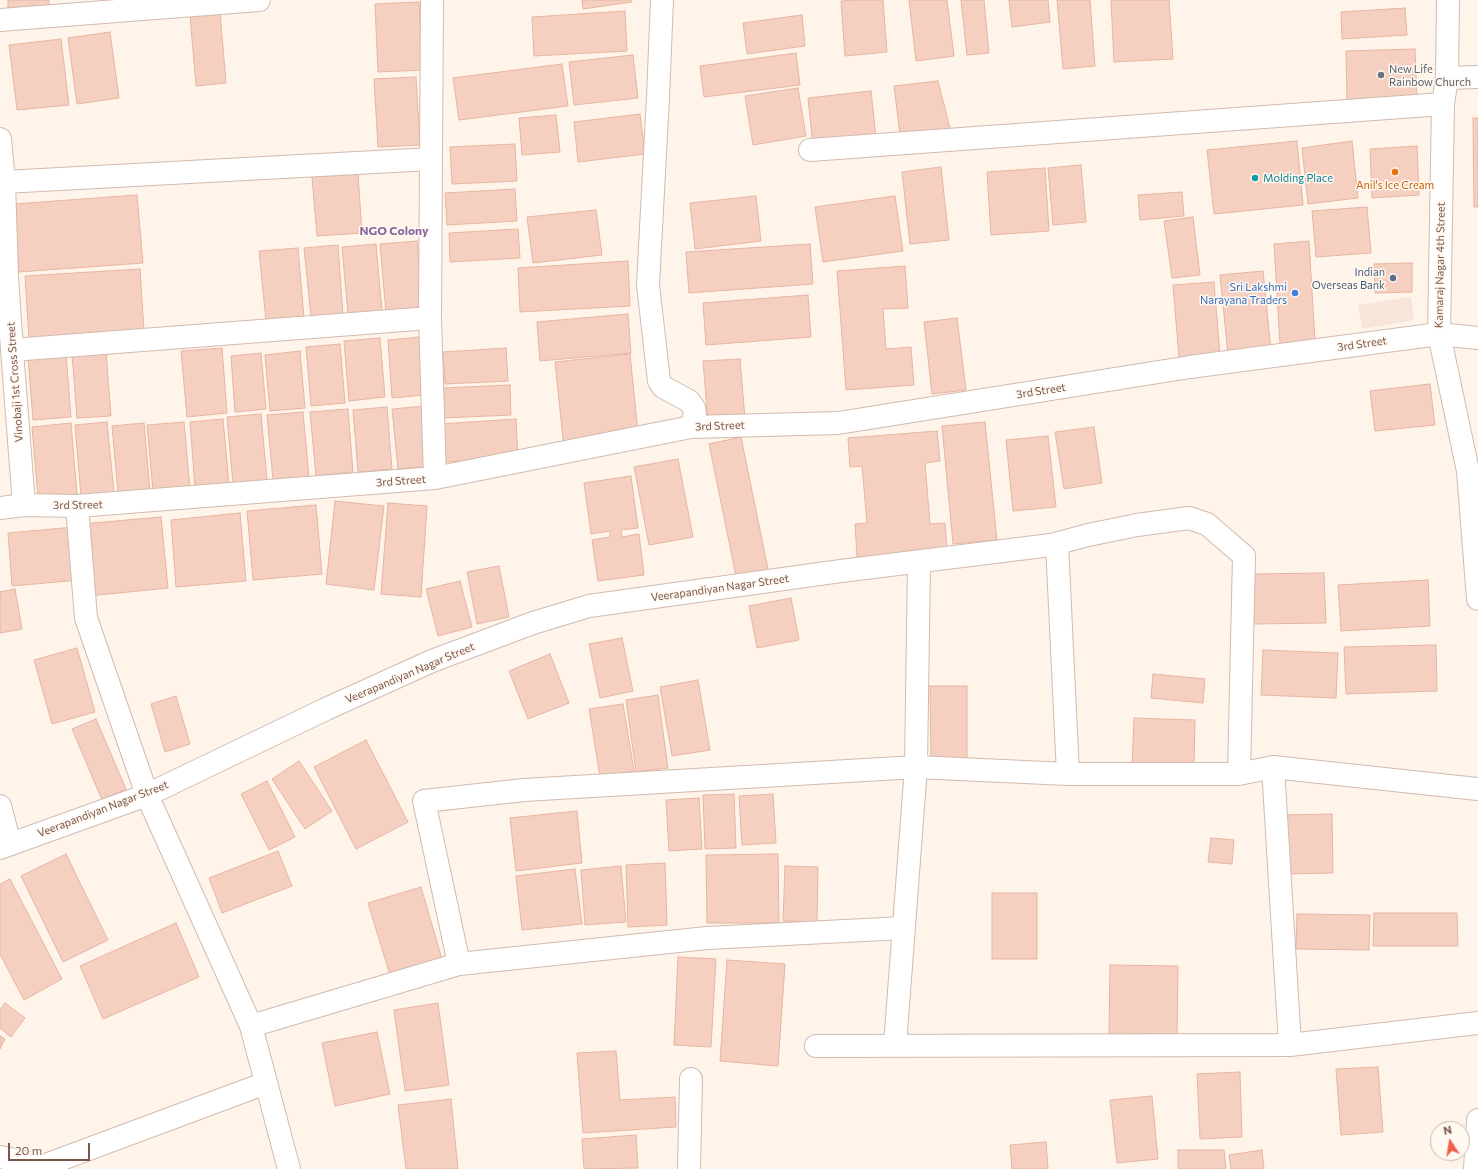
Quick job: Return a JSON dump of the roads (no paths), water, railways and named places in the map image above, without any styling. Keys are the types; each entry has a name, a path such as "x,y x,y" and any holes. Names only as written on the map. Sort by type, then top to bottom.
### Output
{"street":[{"path":"0,20 259,0"},
{"path":"432,0 430,318 435,478"},
{"path":"662,0 648,284 659,381 663,387 689,401 694,408 695,414 691,427"},
{"name":"Kamaraj Nagar 4th Street","path":"1448,0 1447,78 1443,104 1439,334 1468,471 1478,600"},
{"path":"1447,78 1478,77"},
{"path":"810,150 1443,104"},
{"name":"Vinobaji 1st Cross Street","path":"0,139 4,182 12,350 24,505"},
{"path":"4,182 431,159"},
{"path":"12,350 430,318"},
{"name":"3rd Street","path":"0,508 24,505 77,506 435,478 691,427 838,423 1190,367 1439,334 1478,338"},
{"path":"77,506 86,618 147,795 252,1026 288,1169"},
{"name":"Veerapandiyan Nagar Street","path":"5,846 147,795 326,709 432,661 533,622 589,606 841,571 1057,544 1088,535 1137,525 1189,518 1207,524 1244,556 1239,774"},
{"path":"1057,544 1068,774"},
{"path":"896,1045 916,768 919,562"},
{"path":"1273,767 1290,1045"},
{"path":"459,964 424,801 524,790 916,768 1068,774 1239,774 1273,767 1478,789"},
{"path":"0,806 5,846"},
{"path":"252,1026 459,964 707,938 904,928"},
{"path":"816,1046 1290,1045 1478,1023"},
{"path":"689,1169 691,1079"},
{"path":"0,1157 43,1166 266,1083"},
{"path":"1475,1169 1478,1120"}],"place":[{"name":"New Life Rainbow Church","path":"1381,75"},
{"name":"Anil's Ice Cream","path":"1395,172"},
{"name":"Molding Place","path":"1255,178"},
{"name":"Indian Overseas Bank","path":"1393,278"},
{"name":"Sri Lakshmi Narayana Traders","path":"1295,293"}],"district":[{"name":"NGO Colony","path":"394,231"}]}
